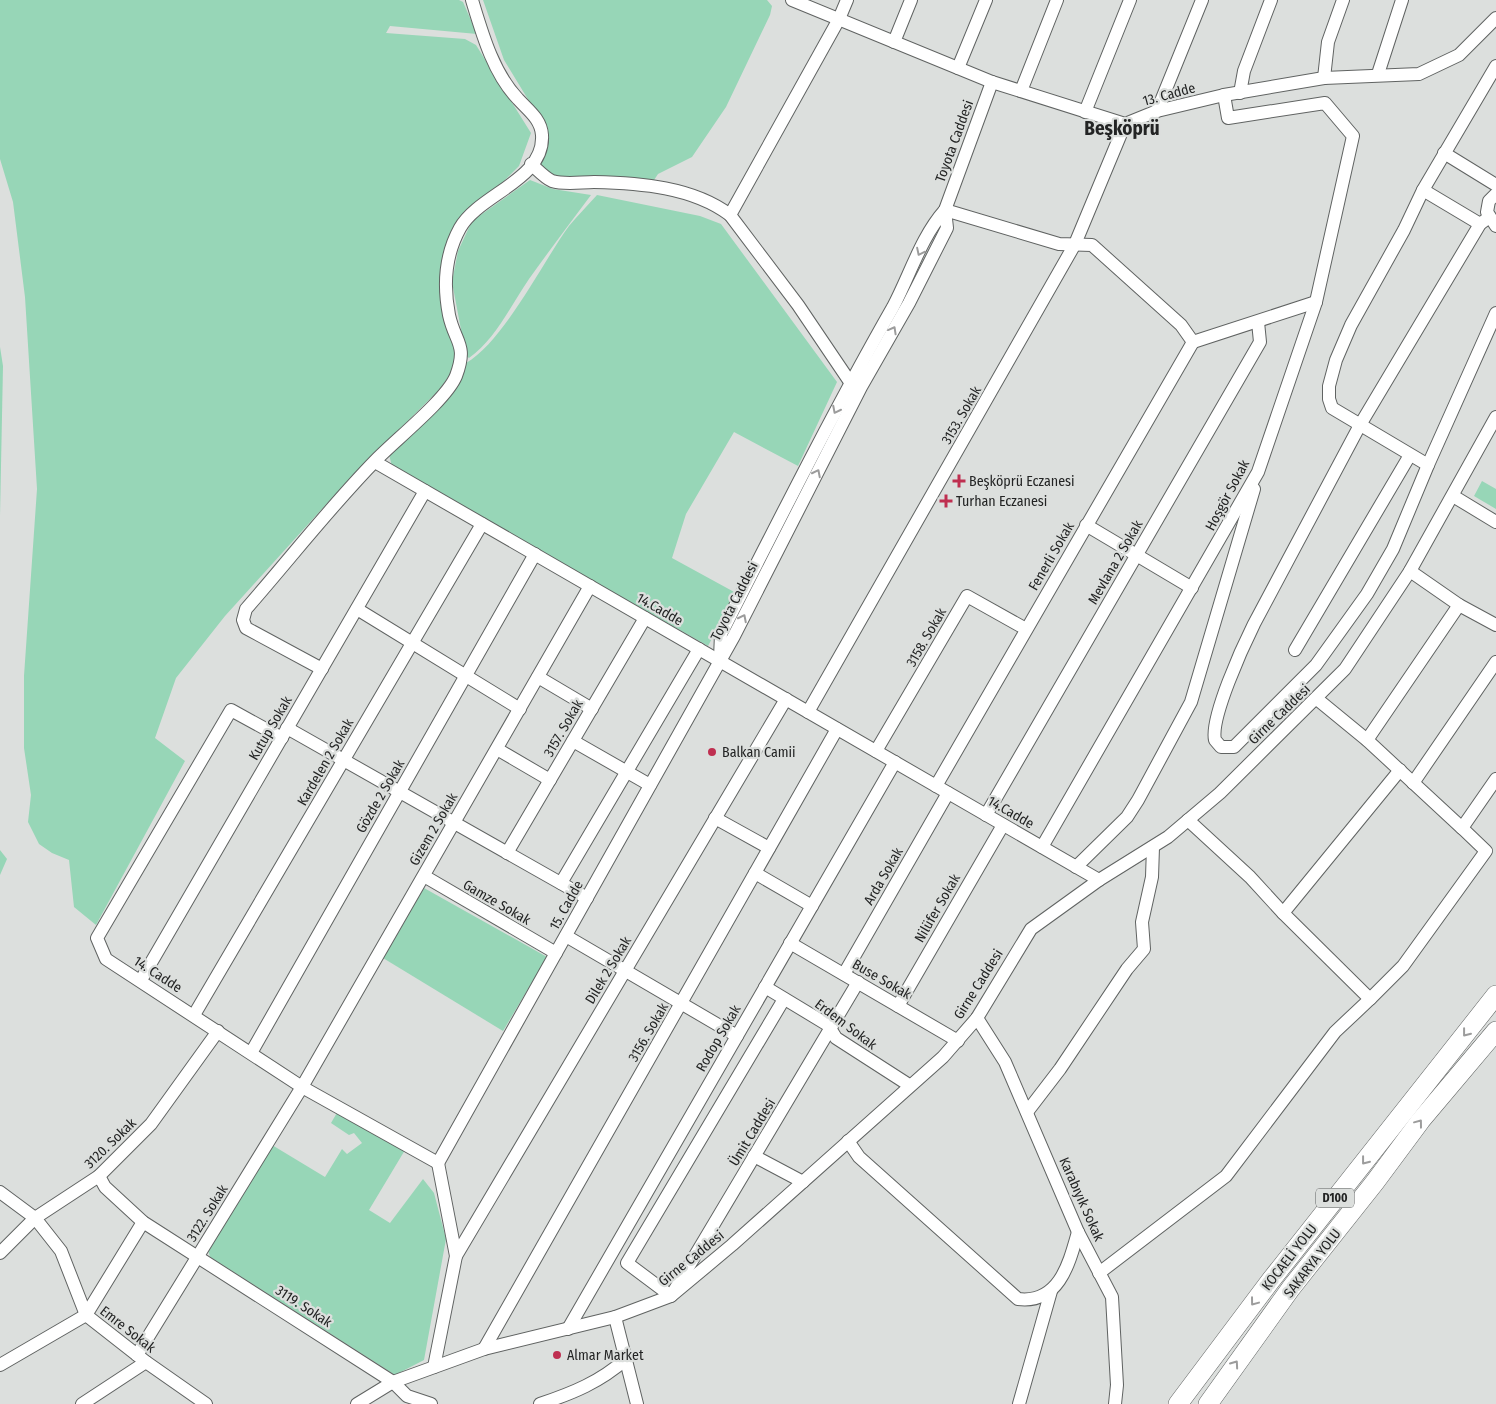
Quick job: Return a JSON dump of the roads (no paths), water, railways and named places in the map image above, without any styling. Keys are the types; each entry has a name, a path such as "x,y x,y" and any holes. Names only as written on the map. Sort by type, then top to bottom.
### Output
{"highway":[{"name":"KOCAELİ YOLU","path":"1178,1404 1271,1280 1496,995"},
{"name":"SAKARYA YOLU","path":"1208,1404 1220,1385 1421,1120 1496,1031"}],"street":[{"path":"322,669 246,628 243,620 246,609 374,462 418,420 455,378 462,355 459,340 449,317 446,273 447,256 461,226 479,205 520,178 540,149 541,127 531,110 517,98 505,81 490,53 472,0"},
{"path":"792,0 992,82 1125,124"},
{"path":"730,215 839,20 847,0"},
{"path":"894,42 911,0"},
{"path":"958,68 986,0"},
{"path":"1020,91 1057,0"},
{"path":"1085,112 1130,0"},
{"path":"1157,111 1202,0"},
{"path":"1240,93 1244,71 1271,0"},
{"path":"1324,78 1328,42 1343,0"},
{"path":"1378,74 1402,0"},
{"name":"13. Cadde","path":"1125,124 1157,111 1224,96 1324,78 1378,74 1419,74 1459,55 1496,18"},
{"path":"1428,465 1332,408 1329,399 1329,386 1336,360 1352,325 1404,230 1422,190 1496,66"},
{"name":"Toyota Caddesi","path":"720,661 856,384 909,303 947,228 945,210 992,82"},
{"name":"Hoşgör Sokak","path":"1042,847 1258,472 1316,302 1352,136 1325,103 1228,118 1224,96"},
{"name":"3153. Sokak","path":"808,712 1075,244 1125,124"},
{"path":"1444,154 1496,185"},
{"path":"531,164 553,181 595,182 668,189 696,196 719,206 730,215 856,384"},
{"path":"1422,190 1488,222"},
{"path":"1496,194 1487,207 1488,222 1360,425 1242,649 1215,724 1215,740 1220,747 1234,747 1316,665 1367,594 1393,549 1428,465 1496,313"},
{"path":"945,210 1059,244 1092,245 1181,325 1193,342 1316,302"},
{"name":"Mevlana 2 Sokak","path":"986,815 1260,342 1258,322"},
{"name":"Fenerli Sokak","path":"936,786 1193,342"},
{"name":"Girne Caddesi","path":"357,1404 393,1382 484,1349 615,1317 671,1296 803,1182 909,1085 943,1057 958,1041 977,1018 1031,929 1099,880 1153,847 1188,820 1220,793 1345,669 1410,571 1454,496 1496,417"},
{"path":"1294,650 1410,455"},
{"name":"14.Cadde","path":"374,462 1099,880"},
{"path":"1076,867 1114,832 1130,812 1191,702 1235,559 1258,472"},
{"name":"Kutup Sokak","path":"141,980 426,491"},
{"path":"1454,496 1496,522"},
{"name":"Kardelen 2 Sokak","path":"194,1015 482,524"},
{"path":"1086,526 1192,588"},
{"name":"Gözde 2 Sokak","path":"251,1053 535,554"},
{"path":"1410,571 1460,605 1496,625"},
{"name":"Gizem 2 Sokak","path":"302,1087 590,586"},
{"name":"3158. Sokak","path":"876,752 967,596 1026,629"},
{"path":"1367,740 1460,605"},
{"path":"357,609 520,709"},
{"name":"3157. Sokak","path":"507,853 645,618"},
{"path":"561,884 699,649"},
{"name":"15. Cadde","path":"438,1163 720,661"},
{"path":"1413,783 1496,662"},
{"path":"538,676 592,709"},
{"path":"1100,1273 1226,1176 1335,1032 1404,966 1486,851 1367,740 1317,698"},
{"name":"Dilek 2 Sokak","path":"456,1256 786,699"},
{"name":"14. Cadde","path":"285,733 231,710 97,938 106,958 302,1087 438,1163"},
{"name":"3156. Sokak","path":"484,1349 837,729"},
{"path":"285,733 344,760 587,898"},
{"path":"573,741 650,784"},
{"path":"497,749 550,780"},
{"name":"Rodop Sokak","path":"568,1329 895,762"},
{"path":"1283,913 1400,770"},
{"path":"1462,828 1496,780"},
{"name":"Arda Sokak","path":"844,974 948,793"},
{"path":"715,818 769,848"},
{"path":"1188,820 1250,877 1283,913 1370,999"},
{"name":"Nilüfer Sokak","path":"898,1006 1003,825"},
{"path":"1027,1112 1060,1069 1127,969 1144,949 1142,922 1152,877 1153,847"},
{"path":"755,873 812,906"},
{"name":"Gamze Sokak","path":"424,876 556,953"},
{"path":"566,936 737,1036"},
{"name":"Buse Sokak","path":"790,943 958,1041"},
{"name":"Ümit Caddesi","path":"671,1296 858,982"},
{"name":"Erdem Sokak","path":"765,987 828,1025 829,1030 836,1038 909,1085"},
{"path":"671,1296 627,1262 784,999"},
{"name":"Karabıyık Sokak","path":"977,1018 1005,1062 1078,1232 1112,1297 1118,1385 1115,1404"},
{"name":"3120. Sokak","path":"0,1253 35,1218 98,1176 151,1124 218,1031"},
{"name":"3122. Sokak","path":"141,1359 199,1255 302,1087"},
{"path":"848,1141 859,1158 1018,1299 1030,1301 1051,1291"},
{"path":"754,1156 803,1182"},
{"path":"434,1367 456,1256 438,1163"},
{"name":"3119. Sokak","path":"98,1176 105,1187 143,1222 199,1255 393,1382 407,1396 431,1404"},
{"name":"Emre Sokak","path":"0,1192 35,1218 62,1251 86,1315 141,1359 205,1404"},
{"path":"0,1365 86,1315 143,1222"},
{"path":"1019,1404 1051,1291 1068,1267 1078,1232"},
{"path":"615,1317 637,1404"},
{"path":"82,1404 141,1359"},
{"path":"540,1404 576,1392 599,1380 626,1359"},
{"path":"1212,1404 1220,1385"}],"place":[{"name":"Beşköprü Eczanesi","path":"959,481"},
{"name":"Turhan Eczanesi","path":"946,501"},
{"name":"Balkan Camii","path":"712,752"},
{"name":"Almar Market","path":"557,1355"}],"district":[{"name":"Beşköprü","path":"1122,128"}]}
